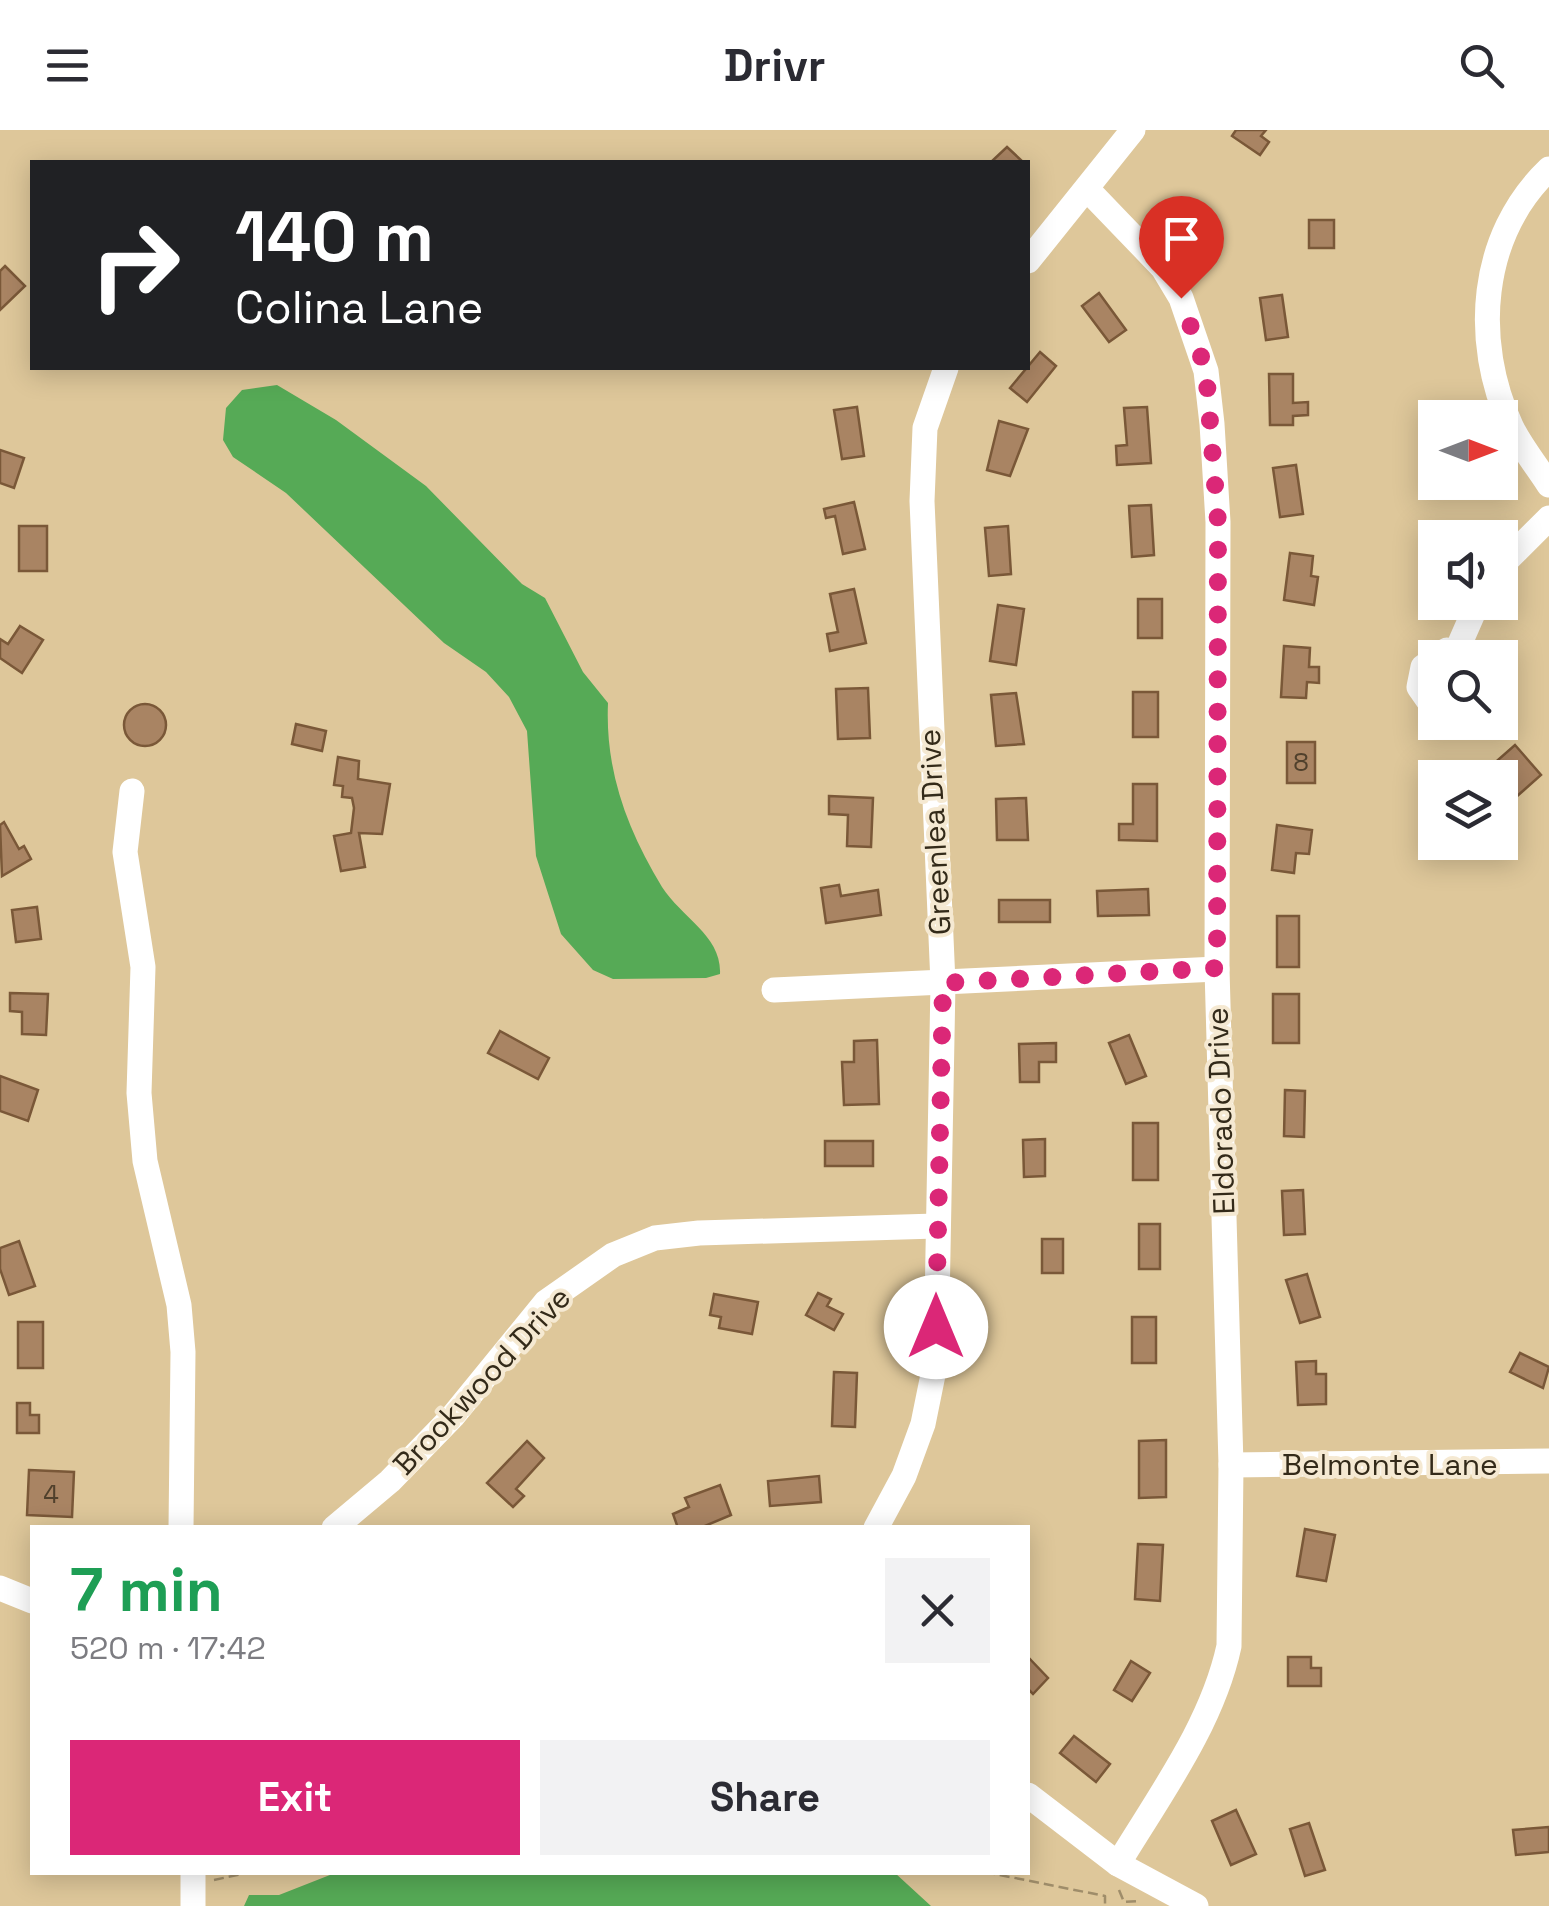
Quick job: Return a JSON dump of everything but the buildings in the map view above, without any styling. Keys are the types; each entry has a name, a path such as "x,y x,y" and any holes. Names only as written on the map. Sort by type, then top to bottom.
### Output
{"street":[{"path":"1030,259 1132,130"},
{"path":"1549,170 1533,185 1506,227 1489,278 1487,331 1493,377 1512,429 1549,485"},
{"name":"Eldorado Drive","path":"1088,190 1164,268 1188,315 1206,371 1218,522 1217,968 1231,1465 1231,1609 1224,1671 1194,1738 1118,1864"},
{"name":"Greenlea Drive","path":"878,1525 904,1476 923,1424 936,1360 943,983 922,501 925,428 945,370"},
{"path":"1518,549 1549,518"},
{"path":"132,791 124,852 143,966 139,1094 145,1161 179,1305 183,1352 181,1525"},
{"path":"774,990 1217,968"},
{"name":"Brookwood Drive","path":"338,1525 390,1481 453,1416 546,1302 612,1256 655,1238 699,1233 936,1226"},
{"name":"Belmonte Lane","path":"1231,1465 1549,1461"},
{"path":"0,1588 30,1600"},
{"path":"1030,1798 1118,1864 1196,1906"}],"path":[{"path":"193,1887 239,1875"},
{"path":"1000,1875 1104,1896 1105,1906"}],"shaded area":[{"path":"277,385 336,420 426,486 522,584 545,598 583,672 608,703 615,776 638,843 662,887 715,949 720,974 706,978 613,979 593,970 561,934 536,856 527,731 509,697 486,672 444,643 286,493 233,457 223,440 226,408 242,390"},
{"path":"330,1875 897,1875 931,1906 244,1906 249,1895 279,1895"}],"route":[{"path":"936,1327 943,983 1217,968 1218,522 1206,371 1181,298"}]}
